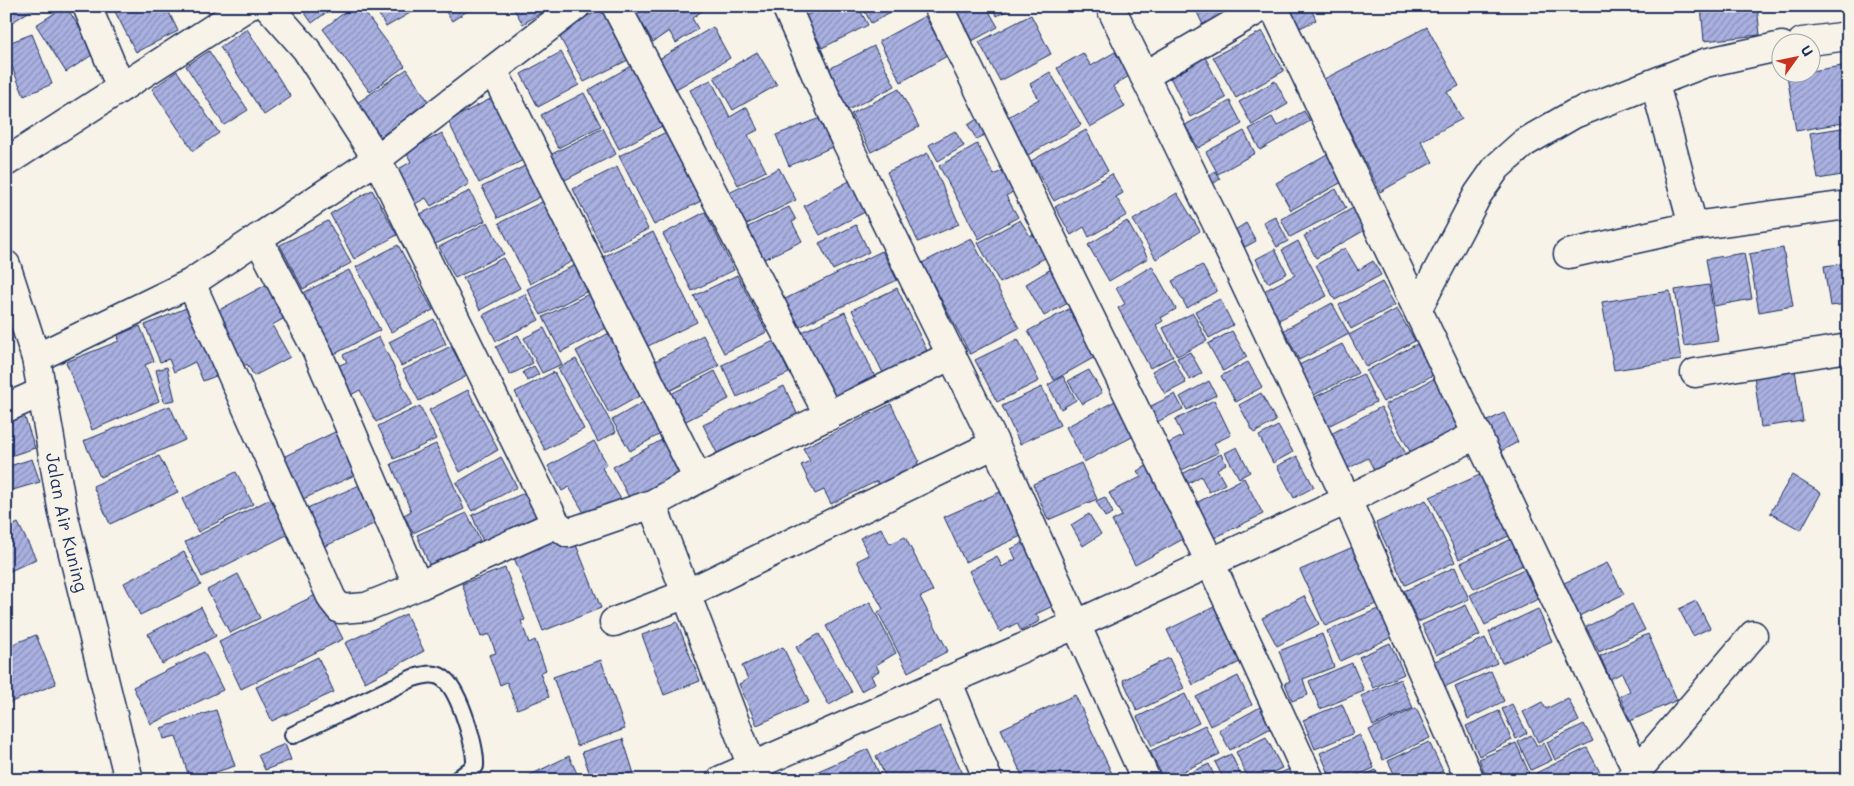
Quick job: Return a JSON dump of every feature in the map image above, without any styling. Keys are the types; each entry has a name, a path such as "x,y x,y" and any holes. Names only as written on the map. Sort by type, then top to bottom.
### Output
{"street":[{"path":"87,6 121,88"},
{"path":"6,162 248,6"},
{"path":"268,6 306,49 377,159 556,524 568,534 652,504 698,479 952,355"},
{"path":"36,358 191,283 377,159 576,6"},
{"path":"616,6 829,416"},
{"path":"786,6 838,125 995,444 1146,780"},
{"path":"938,6 1210,562 1310,780"},
{"path":"1110,6 1216,222 1347,500 1470,780"},
{"path":"1144,76 1264,6"},
{"path":"1273,6 1478,434 1633,775 1753,635"},
{"path":"1822,39 1848,36"},
{"path":"1418,308 1478,194 1496,167 1524,143 1574,114 1655,84 1704,63 1772,48"},
{"path":"493,70 698,479"},
{"path":"1655,84 1693,226"},
{"path":"1568,254 1693,226 1848,205"},
{"path":"258,238 316,349 418,586"},
{"name":"Jalan Air Kuning","path":"6,265 36,358 62,513 129,780"},
{"path":"191,283 332,599 340,609 366,607 418,586 556,524"},
{"path":"1694,373 1848,348"},
{"path":"6,408 42,392"},
{"path":"721,780 754,773 947,680 1077,624 1347,500 1478,434"},
{"path":"614,622 686,594 995,444"},
{"path":"652,504 754,773"},
{"path":"947,680 988,780"}],"lane":[{"path":"293,735 412,678 432,673 446,680 456,697 472,739 475,766 457,780"}],"building":[{"path":"6,6 38,6 6,26"},
{"path":"66,6 95,53 66,72 36,25"},
{"path":"112,6 166,6 178,31 136,52"},
{"path":"300,6 335,6 312,23"},
{"path":"353,6 360,6 405,66 370,92 323,29"},
{"path":"374,6 422,6 386,27"},
{"path":"442,6 475,6 452,21"},
{"path":"512,6 552,6 523,24"},
{"path":"632,6 699,6 702,11 692,18 698,29 676,43 669,31 653,42"},
{"path":"824,6 858,6 868,25 822,48 816,36 808,41 801,28 809,23 805,16"},
{"path":"862,6 902,6 871,23"},
{"path":"954,6 986,6 998,27 972,41"},
{"path":"991,6 1015,6 997,16"},
{"path":"1194,6 1245,6 1204,27"},
{"path":"1298,6 1310,6 1316,20 1300,28 1290,10"},
{"path":"1701,6 1757,6 1760,35 1704,41"},
{"path":"605,7 632,58 584,82 557,32"},
{"path":"1031,15 1051,54 1000,81 979,42"},
{"path":"925,16 947,56 901,82 879,41"},
{"path":"713,27 730,58 676,89 659,59"},
{"path":"1427,27 1459,86 1447,92 1462,119 1421,141 1433,162 1380,192 1324,79"},
{"path":"247,29 291,97 264,115 220,47"},
{"path":"1262,31 1284,71 1236,98 1213,57"},
{"path":"32,34 52,84 24,96 6,53 6,44"},
{"path":"874,46 895,86 846,111 825,71"},
{"path":"209,51 248,110 224,125 186,66"},
{"path":"561,52 579,85 538,107 521,74"},
{"path":"757,52 777,85 733,110 714,77"},
{"path":"1115,52 1129,76 1113,86 1125,107 1090,127 1057,68 1083,53 1091,66"},
{"path":"1205,57 1226,98 1190,117 1169,75"},
{"path":"634,64 666,124 619,149 589,90"},
{"path":"1848,65 1848,122 1796,131 1788,82 1822,82 1822,69"},
{"path":"407,69 430,104 380,137 357,103"},
{"path":"177,71 219,133 193,151 152,89"},
{"path":"1050,72 1081,125 1028,155 1008,117 1039,99 1030,84"},
{"path":"711,80 730,117 747,107 758,130 748,135 766,171 738,185 690,90"},
{"path":"1275,81 1288,104 1252,125 1239,102"},
{"path":"899,89 919,127 871,152 851,114"},
{"path":"584,93 601,126 558,148 541,115"},
{"path":"494,97 525,159 479,183 448,121"},
{"path":"1230,101 1242,124 1198,148 1185,125"},
{"path":"1304,111 1310,121 1260,150 1249,129 1272,117 1277,126"},
{"path":"980,117 989,132 977,140 968,125"},
{"path":"820,118 832,147 789,166 776,135"},
{"path":"1848,127 1848,174 1818,179 1810,133"},
{"path":"603,128 616,154 561,182 548,156"},
{"path":"1086,130 1108,171 1054,201 1031,161"},
{"path":"668,131 703,200 654,225 619,156"},
{"path":"955,131 964,146 938,161 929,145"},
{"path":"1244,131 1255,153 1218,174 1206,152"},
{"path":"442,133 469,184 431,206 426,198 411,206 393,172 411,162 406,152"},
{"path":"977,144 994,175 1007,168 1019,188 1006,196 1018,217 979,239 939,166"},
{"path":"928,153 959,224 918,242 887,172"},
{"path":"1329,153 1344,181 1291,210 1276,183"},
{"path":"531,163 546,194 498,218 482,187"},
{"path":"617,167 648,229 604,252 573,189"},
{"path":"779,168 796,200 741,227 725,195"},
{"path":"1215,171 1220,179 1210,186 1205,178"},
{"path":"1112,174 1123,193 1116,197 1127,215 1089,237 1084,227 1071,235 1055,207"},
{"path":"851,180 867,211 820,235 804,206"},
{"path":"1336,189 1346,208 1290,237 1281,219"},
{"path":"372,190 397,235 354,259 330,214"},
{"path":"470,191 485,221 433,245 418,215"},
{"path":"1177,193 1200,231 1156,259 1133,220"},
{"path":"546,200 576,259 530,284 499,223"},
{"path":"789,207 796,220 792,222 802,241 758,262 742,230"},
{"path":"1353,208 1365,230 1316,258 1304,236"},
{"path":"705,212 734,270 692,291 663,234"},
{"path":"1275,216 1288,241 1277,247 1263,222"},
{"path":"1020,220 1030,236 1040,230 1052,254 1000,283 978,243"},
{"path":"328,221 351,263 303,289 280,245"},
{"path":"1127,221 1148,258 1109,281 1088,245"},
{"path":"488,222 504,254 455,278 439,247"},
{"path":"1246,223 1256,241 1245,247 1235,230"},
{"path":"856,225 869,252 833,270 819,243"},
{"path":"653,232 697,322 646,347 603,257"},
{"path":"971,238 1019,328 970,354 922,263"},
{"path":"1298,241 1327,296 1279,320 1264,291 1295,275 1282,250"},
{"path":"398,245 433,310 391,332 356,267"},
{"path":"1345,248 1358,270 1373,261 1381,275 1335,300 1316,265"},
{"path":"1783,248 1793,306 1759,312 1749,254"},
{"path":"1275,249 1287,273 1268,283 1256,259"},
{"path":"882,251 897,280 795,329 781,301"},
{"path":"1744,253 1752,299 1714,306 1706,259"},
{"path":"503,258 520,288 480,310 463,278"},
{"path":"1848,263 1848,288 1845,288 1848,304 1830,306 1824,266"},
{"path":"577,264 590,290 541,315 527,289"},
{"path":"1202,265 1217,291 1187,308 1172,281"},
{"path":"1152,266 1176,309 1161,318 1163,321 1156,325 1173,356 1150,368 1118,308 1125,304 1116,288"},
{"path":"1051,269 1070,302 1044,316 1026,284"},
{"path":"349,270 380,330 333,355 301,294"},
{"path":"737,275 767,332 724,353 694,296"},
{"path":"275,280 294,313 272,325 290,357 254,376 247,364 241,368 221,330 227,327 219,310"},
{"path":"1382,282 1395,305 1351,329 1339,305"},
{"path":"1709,285 1718,341 1684,346 1675,290"},
{"path":"897,288 929,355 885,377 852,310"},
{"path":"1670,291 1681,360 1614,370 1602,302"},
{"path":"593,292 610,326 561,352 543,317"},
{"path":"525,294 539,320 496,341 483,315"},
{"path":"1220,299 1233,325 1209,338 1195,311"},
{"path":"1332,303 1349,334 1299,360 1284,330"},
{"path":"191,306 221,374 203,381 195,362 174,372 169,359 160,362 145,325"},
{"path":"1069,309 1095,357 1054,380 1028,331"},
{"path":"1397,309 1415,341 1366,367 1349,335"},
{"path":"845,312 876,379 826,403 795,335"},
{"path":"1193,313 1207,341 1177,356 1163,328"},
{"path":"434,319 446,344 401,366 389,342"},
{"path":"140,326 154,361 145,365 159,401 92,430 66,362 119,341 118,335"},
{"path":"544,328 562,364 542,373 524,338"},
{"path":"1232,331 1247,357 1223,371 1208,344"},
{"path":"611,332 643,394 609,413 576,351"},
{"path":"518,335 533,363 510,375 496,347"},
{"path":"703,335 719,366 663,394 648,365"},
{"path":"379,337 412,404 376,422 360,390 347,397 333,368 347,362 343,355"},
{"path":"1018,339 1039,381 997,402 975,360"},
{"path":"774,341 789,373 737,397 722,365"},
{"path":"1342,344 1358,373 1312,396 1297,366"},
{"path":"1417,344 1433,375 1383,402 1366,371"},
{"path":"451,346 467,376 419,401 403,370"},
{"path":"1190,352 1202,373 1190,380 1177,358"},
{"path":"576,359 616,432 598,442 558,368"},
{"path":"1174,359 1186,383 1165,394 1152,371"},
{"path":"1248,362 1262,387 1236,402 1221,376"},
{"path":"534,366 539,374 527,381 523,372"},
{"path":"167,367 175,400 164,402 156,370"},
{"path":"1089,370 1102,393 1082,404 1068,381"},
{"path":"1795,370 1803,421 1761,427 1754,375"},
{"path":"715,371 729,399 682,423 667,396"},
{"path":"554,372 584,429 545,450 515,392"},
{"path":"1363,374 1376,402 1328,426 1315,397"},
{"path":"1063,376 1076,400 1061,409 1048,385"},
{"path":"1439,376 1466,427 1412,455 1385,405"},
{"path":"1209,381 1216,395 1187,410 1180,397"},
{"path":"784,386 802,424 722,463 703,425"},
{"path":"1042,387 1060,425 1020,444 1002,406"},
{"path":"468,390 498,450 460,472 429,410"},
{"path":"1261,393 1276,421 1254,433 1239,405"},
{"path":"1175,394 1183,409 1151,425 1143,410"},
{"path":"647,400 664,432 630,451 612,420"},
{"path":"1117,400 1134,436 1084,462 1066,427"},
{"path":"1214,400 1231,435 1214,443 1219,452 1180,471 1167,444 1183,436 1175,420"},
{"path":"891,404 919,461 917,462 921,470 882,490 877,481 831,504 824,490 815,494 801,465 810,461 803,448"},
{"path":"170,406 185,440 100,477 84,441"},
{"path":"420,406 436,439 394,459 378,426"},
{"path":"1381,407 1407,456 1375,472 1368,458 1347,469 1329,435"},
{"path":"23,412 35,448 7,457 9,463 6,463 6,417"},
{"path":"1504,413 1518,442 1497,453 1483,423"},
{"path":"1278,426 1293,452 1273,463 1259,436"},
{"path":"337,431 357,474 301,500 281,458"},
{"path":"667,437 689,479 634,507 613,467"},
{"path":"594,441 607,464 602,468 624,504 590,523 569,487 562,491 548,466"},
{"path":"436,444 464,509 413,533 404,515 411,511 391,464"},
{"path":"1237,447 1250,472 1239,478 1225,453"},
{"path":"1221,454 1226,464 1217,469 1225,484 1209,492 1201,476 1187,484 1182,474"},
{"path":"159,456 178,492 110,524 93,486"},
{"path":"1297,456 1314,487 1294,498 1277,466"},
{"path":"501,457 517,487 472,511 456,483"},
{"path":"32,459 40,482 6,492 6,467"},
{"path":"1081,463 1097,499 1048,520 1033,484"},
{"path":"1151,464 1187,537 1135,565 1112,521 1122,516 1109,493 1141,477 1137,471"},
{"path":"236,472 253,504 198,532 182,499"},
{"path":"1482,474 1511,535 1459,559 1430,497"},
{"path":"1792,475 1821,493 1801,530 1770,513"},
{"path":"1244,478 1263,514 1214,538 1196,503"},
{"path":"362,484 378,522 321,548 305,509"},
{"path":"527,492 541,526 486,549 472,515"},
{"path":"1000,492 1021,536 965,562 944,517"},
{"path":"276,496 295,531 202,577 185,542"},
{"path":"1105,497 1113,513 1105,517 1096,501"},
{"path":"1426,500 1455,562 1405,585 1376,523"},
{"path":"467,513 484,549 432,572 417,535"},
{"path":"1089,514 1101,534 1083,546 1071,525"},
{"path":"18,523 36,559 6,573 6,529"},
{"path":"881,528 890,544 905,537 933,591 920,597 948,651 908,672 878,612 883,609 857,561 869,555 860,538"},
{"path":"571,532 601,608 543,631 513,555"},
{"path":"1514,538 1527,563 1474,589 1461,563"},
{"path":"1029,540 1059,603 1036,614 1040,621 1021,631 1017,623 1000,632 969,571 997,556 1002,567 1016,559 1011,549"},
{"path":"1360,544 1385,600 1325,626 1300,570"},
{"path":"184,552 201,585 140,615 124,583"},
{"path":"1607,563 1624,594 1579,616 1562,584"},
{"path":"1455,567 1469,599 1418,622 1404,591"},
{"path":"505,568 525,620 521,621 529,643 535,640 546,670 540,673 549,697 517,709 507,682 500,685 489,655 496,653 489,634 481,637 462,584"},
{"path":"1524,569 1538,599 1485,625 1470,595"},
{"path":"238,574 260,618 230,633 207,590"},
{"path":"320,593 343,639 241,689 219,642"},
{"path":"1304,596 1319,624 1277,646 1262,618"},
{"path":"1696,601 1710,628 1693,636 1679,609"},
{"path":"870,602 896,653 876,665 879,671 871,676 875,683 861,691 826,626"},
{"path":"1632,604 1645,630 1599,652 1586,627"},
{"path":"1218,605 1244,660 1193,685 1167,630"},
{"path":"1466,605 1480,635 1436,655 1422,625"},
{"path":"201,607 216,636 162,664 148,634"},
{"path":"1380,608 1392,637 1340,661 1327,631"},
{"path":"1538,609 1552,641 1502,663 1489,632"},
{"path":"406,614 424,651 365,682 345,643"},
{"path":"677,622 700,681 664,695 642,635"},
{"path":"819,634 852,692 829,705 796,647"},
{"path":"1322,634 1334,667 1303,679 1308,695 1292,701 1285,683 1290,681 1279,651"},
{"path":"1648,634 1677,700 1630,721 1620,696 1630,691 1622,673 1610,679 1600,656"},
{"path":"36,635 56,684 6,704 6,647"},
{"path":"1485,638 1497,663 1444,687 1433,662"},
{"path":"1390,643 1404,674 1373,688 1359,657"},
{"path":"783,647 809,702 757,725 739,684 748,679 742,666"},
{"path":"204,652 223,690 151,724 133,687"},
{"path":"318,657 334,692 272,721 256,687"},
{"path":"1169,658 1184,688 1137,711 1123,680"},
{"path":"601,660 625,729 577,746 553,677"},
{"path":"1352,663 1364,691 1320,709 1309,681"},
{"path":"1491,671 1504,701 1468,719 1455,687"},
{"path":"1238,676 1252,705 1210,726 1196,697"},
{"path":"1400,679 1413,708 1373,726 1361,696"},
{"path":"1185,694 1199,723 1152,746 1137,717"},
{"path":"1075,695 1115,780 1024,780 1001,729"},
{"path":"1568,698 1579,721 1538,742 1523,712 1542,702 1546,709"},
{"path":"1342,704 1354,733 1315,749 1303,720"},
{"path":"1512,704 1527,733 1516,739 1502,709"},
{"path":"1262,706 1273,727 1230,750 1219,730"},
{"path":"1416,708 1430,738 1383,760 1369,730"},
{"path":"216,710 235,766 190,780 176,736 164,739 161,728"},
{"path":"1499,711 1512,740 1479,756 1466,726"},
{"path":"1584,724 1593,741 1555,760 1547,742"},
{"path":"1205,725 1220,754 1164,780 1150,751"},
{"path":"940,726 966,780 887,780 876,756"},
{"path":"1360,735 1374,768 1347,780 1332,780 1320,753"},
{"path":"1531,735 1537,746 1544,743 1552,760 1531,770 1518,742"},
{"path":"1266,737 1282,768 1256,780 1249,780 1236,752"},
{"path":"623,739 636,780 592,780 582,752"},
{"path":"1429,742 1443,771 1425,780 1397,780 1388,761"},
{"path":"1516,743 1529,773 1514,780 1487,780 1479,759"},
{"path":"285,744 291,760 265,770 258,755"},
{"path":"1587,748 1602,776 1596,780 1539,780 1536,773"},
{"path":"868,749 882,780 819,780 816,772"},
{"path":"1231,754 1243,780 1224,780 1215,762"},
{"path":"569,756 580,780 520,780"},
{"path":"1209,764 1216,780 1174,780"},
{"path":"1292,768 1297,780 1264,780"},
{"path":"1376,770 1380,780 1354,780"},
{"path":"1451,772 1455,780 1435,780"},
{"path":"1533,775 1535,780 1522,780"}]}
